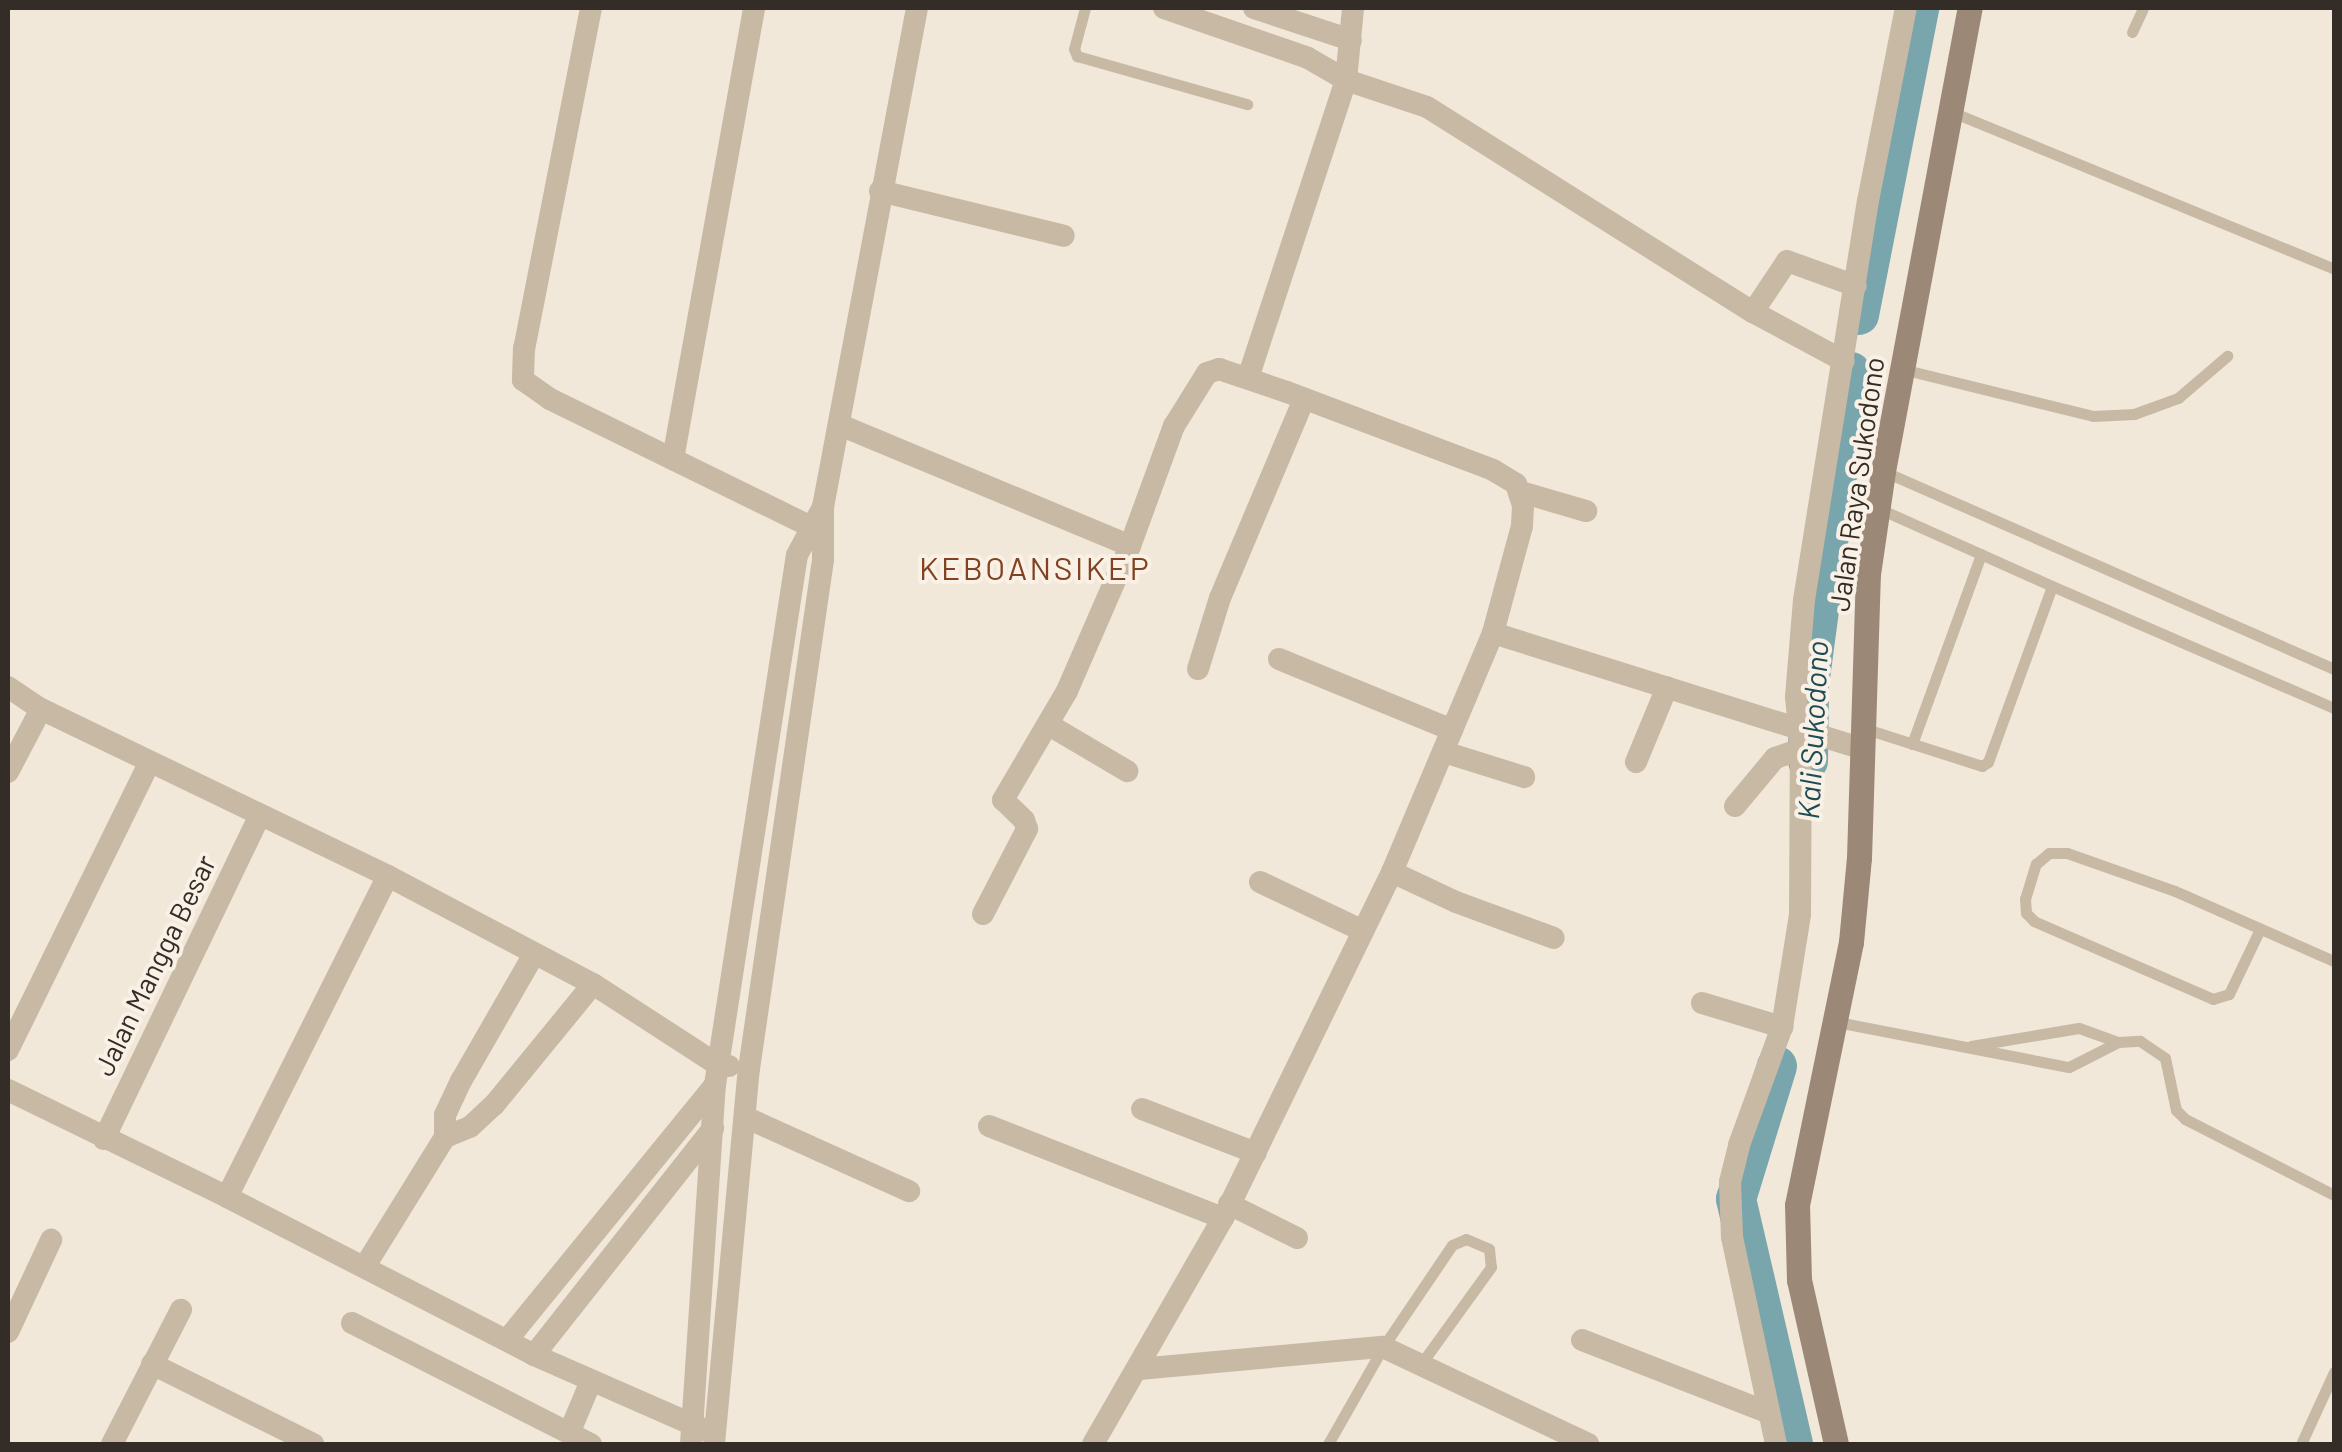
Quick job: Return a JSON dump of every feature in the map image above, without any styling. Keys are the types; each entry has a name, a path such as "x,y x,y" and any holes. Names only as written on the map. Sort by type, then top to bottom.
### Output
{"main road":[{"name":"Jalan Raya Sukodono","path":"1836,1444 1804,1311 1796,1237 1803,1169 1838,1022 1858,858 1856,740 1868,574 1883,471 1970,8"}],"street":[{"path":"591,8 522,374 532,390 817,530"},
{"path":"673,458 754,8"},
{"path":"8,1090 365,1266 691,1436 715,1439 750,1069 817,530 917,8"},
{"path":"1164,8 1308,58 1348,65"},
{"path":"1254,8 1426,107 1753,312 1844,362"},
{"path":"1248,378 1348,65 1353,8"},
{"path":"1776,1444 1732,1237 1730,1182 1739,1145 1782,1027 1800,914 1804,600 1906,8"},
{"path":"880,191 1064,236"},
{"path":"1753,312 1787,262 1856,286"},
{"path":"983,914 1027,829 1024,820 1003,800 1049,725 1130,546 1190,393 1213,370 1248,378 1494,470 1521,492 1586,511"},
{"path":"1198,668 1220,598 1304,399"},
{"path":"840,425 1130,546"},
{"path":"1094,1444 1226,1211 1392,872 1493,633 1522,526 1521,492"},
{"path":"691,1436 717,1075 797,555 817,530"},
{"path":"1493,633 1667,687 1801,737 1856,740"},
{"path":"1280,659 1524,777"},
{"path":"8,687 41,709 388,876 593,984 717,1075"},
{"path":"1636,762 1667,687"},
{"path":"8,772 41,709"},
{"path":"1049,725 1127,771"},
{"path":"1736,806 1775,758 1801,737"},
{"path":"8,1050 150,762"},
{"name":"Jalan Mangga Besar","path":"104,1139 259,816"},
{"path":"1392,872 1474,909 1554,938"},
{"path":"228,1197 388,876"},
{"path":"1260,882 1361,930"},
{"path":"365,1266 445,1137 445,1115 460,1082 534,954"},
{"path":"445,1137 470,1127 494,1105 593,984"},
{"path":"1702,1003 1782,1027"},
{"path":"507,1340 717,1075 750,1069"},
{"path":"1142,1109 1256,1153"},
{"path":"746,1118 909,1191"},
{"path":"988,1126 1297,1238"},
{"path":"534,1354 713,1128"},
{"path":"8,1332 50,1240"},
{"path":"8,1278 30,1288"},
{"path":"112,1444 181,1310"},
{"path":"352,1323 591,1444"},
{"path":"1582,1340 1767,1412"},
{"path":"1139,1369 1383,1347 1588,1444"},
{"path":"152,1364 302,1442"},
{"path":"570,1431 591,1381"}],"lane":[{"path":"1085,8 1076,56 1247,104"},
{"path":"2132,32 2143,8"},
{"path":"1952,112 2334,269"},
{"path":"1902,370 2093,416 2134,414 2178,398 2227,356"},
{"path":"1883,471 2334,670"},
{"path":"1878,508 2334,708"},
{"path":"1912,744 1981,554"},
{"path":"1856,740 1912,744 1982,766 1988,762 2052,586"},
{"path":"2260,929 2230,994 2214,1000 2034,921 2026,913 2025,900 2036,864 2049,853 2068,854 2159,884 2334,961"},
{"path":"1838,1022 2069,1067 2118,1042"},
{"path":"1967,1047 2079,1028 2118,1042 2140,1041 2165,1058 2176,1110 2185,1119 2334,1195"},
{"path":"1328,1444 1383,1347 1452,1244 1466,1238 1488,1249 1491,1267 1421,1365"},
{"path":"2302,1444 2334,1372"}],"waterway":[{"name":"Kali Sukodono","path":"1859,315 1919,8"},
{"name":"Kali Sukodono","path":"1808,761 1809,685 1851,372"},
{"name":"Kali Sukodono","path":"1777,1066 1736,1199 1793,1444"}],"district":[{"name":"KEBOANSIKEP","path":"1035,567"}]}
